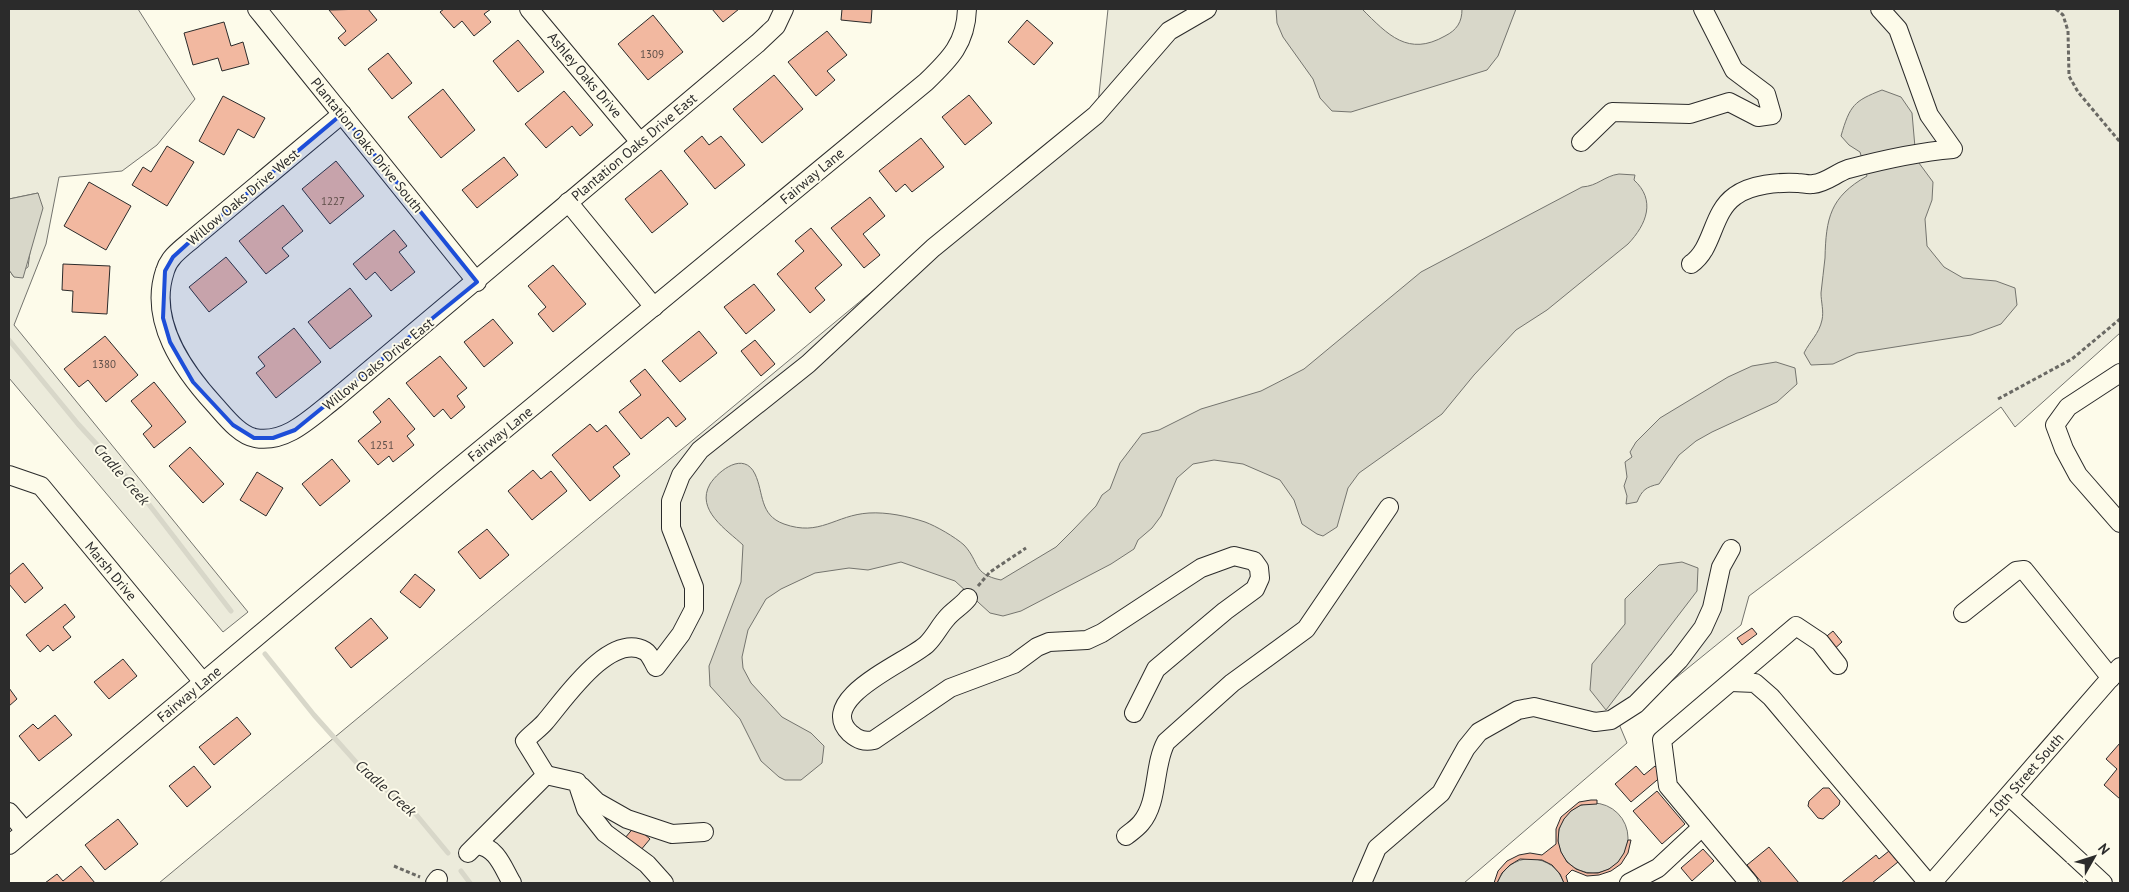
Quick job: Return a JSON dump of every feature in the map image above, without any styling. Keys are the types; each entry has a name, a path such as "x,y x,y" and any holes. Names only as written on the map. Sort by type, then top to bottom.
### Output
{"street":[{"name":"Plantation Oaks Drive South","path":"257,9 477,282"},
{"name":"Ashley Oaks Drive","path":"529,9 640,142"},
{"name":"Plantation Oaks Drive East","path":"477,282 568,202 758,43 776,26 784,9"},
{"name":"Fairway Lane","path":"9,845 202,682 926,82 952,56 966,28 967,9"},
{"path":"704,832 672,834 627,819 596,802 577,782 546,775 525,740 545,722 603,657 624,648 637,648 647,652 656,667 681,634 694,610 694,587 671,528 671,501 680,475 700,450 808,364 933,248 1096,115 1170,31 1207,9"},
{"path":"1581,142 1612,112 1690,114 1729,102 1758,117 1772,115 1766,94 1734,70 1703,9"},
{"path":"1691,264 1700,258 1719,215 1726,204 1737,194 1752,188 1785,183 1812,184 1846,170 1862,166 1917,154 1953,149 1929,115 1898,29 1880,9"},
{"name":"Willow Oaks Drive West","path":"273,438 254,438 233,425 194,382 170,342 162,318 162,292 165,271 173,257 342,114"},
{"path":"568,202 654,307"},
{"name":"Willow Oaks Drive East","path":"273,438 295,430 302,425 477,282"},
{"path":"2120,373 2068,407 2055,425 2064,449 2078,475 2120,523"},
{"name":"Marsh Drive","path":"9,475 41,486 202,682"},
{"path":"1126,836 1142,822 1149,807 1161,752 1166,742 1232,683 1306,629 1389,507"},
{"path":"1362,883 1377,848 1441,793 1466,748 1479,732 1518,710 1526,708 1534,707 1550,710 1594,722 1611,720 1636,704 1679,660 1703,628 1712,608 1721,568 1731,549"},
{"path":"968,598 947,618 927,644 858,688 848,700 843,712 843,721 856,738 865,742 874,740 950,688 1014,664 1049,642 1087,640 1102,633 1201,568 1234,556 1254,561 1259,568 1260,578 1256,589 1225,610 1156,669 1134,713"},
{"path":"1963,613 2016,571 2024,570 2115,672"},
{"path":"1750,883 1668,786 1662,740 1796,626 1820,642 1838,665"},
{"name":"10th Street South","path":"1932,883 2115,672"},
{"path":"1731,682 1755,683 1771,697 1928,883"},
{"path":"512,883 494,852 485,846 473,849 546,775"},
{"path":"577,782 586,809 605,833 647,864 664,883"},
{"path":"2008,796 2103,883"},
{"path":"9,812 25,831"},
{"path":"1629,883 1658,868 1702,827"}],"path":[{"path":"2056,9 2063,15 2068,31 2070,76 2078,92 2120,142"},
{"path":"1998,399 2072,359 2120,319"},
{"path":"990,572 1026,548"},
{"path":"394,866 415,876 437,881"}],"highlighted area":[{"path":"342,114 477,282 295,430 273,438 254,438 233,425 193,382 170,342 163,318 165,271 173,257 195,237"}],"shaded area":[{"path":"9,9 138,9 195,99 157,145 122,171 59,177 46,244 14,325 248,612 223,632 9,378 9,270 14,277 28,267 38,193 9,199"},
{"path":"1108,9 2120,9 2120,333 2015,427 2001,407 1749,596 1741,625 1619,724 1627,743 1464,883 159,883 1098,104"},
{"path":"1276,9 1362,9 1390,35 1409,44 1420,44 1432,42 1453,31 1460,22 1462,9 1516,9 1498,56 1487,70 1351,112 1332,111 1320,98 1313,79 1283,37 1277,23"},
{"path":"1882,90 1901,97 1912,113 1916,159 1933,182 1932,200 1925,219 1927,246 1944,267 1963,278 1996,281 2015,288 2017,305 2001,324 1971,335 1857,353 1833,364 1811,365 1804,353 1817,333 1822,320 1821,293 1829,220 1832,210 1845,192 1867,176 1860,152 1849,145 1841,136 1847,117 1854,106 1865,97"},
{"path":"1619,174 1635,175 1634,180 1645,196 1647,204 1644,220 1635,236 1628,244 1547,310 1516,330 1474,375 1442,414 1359,473 1348,488 1337,527 1323,536 1302,524 1294,500 1280,480 1243,464 1214,460 1193,464 1177,478 1161,516 1152,528 1138,540 1134,549 1111,564 1021,611 1003,616 990,613 955,581 901,562 868,570 849,568 815,573 781,589 766,599 748,630 742,657 743,668 751,683 782,717 811,733 824,746 822,763 801,780 785,780 761,761 740,719 710,686 709,666 741,582 743,545 715,519 710,511 706,493 710,484 719,473 732,465 738,463 750,467 758,481 766,509 776,520 784,524 808,528 818,527 846,517 869,513 911,518 929,524 956,539 969,551 981,571 1001,580 1056,547 1073,530 1096,506 1102,495 1110,489 1120,463 1142,434 1159,430 1201,409 1261,391 1304,369 1421,272 1582,187"},
{"path":"38,193 43,208 23,278 14,277 9,270 9,199"},
{"path":"1776,362 1795,368 1797,384 1777,402 1696,441 1679,455 1659,484 1645,490 1637,502 1626,504 1627,496 1624,486 1627,477 1625,462 1632,457 1630,452 1636,442 1660,418 1728,377 1752,366"},
{"path":"1682,562 1698,568 1697,591 1606,710 1590,690 1592,664 1625,624 1625,599 1659,565"},
{"path":"1593,803 1612,809 1622,819 1628,838 1622,857 1612,867 1593,873 1574,867 1564,857 1558,838 1564,819 1574,809"},
{"path":"1531,858 1552,866 1562,877 1564,883 1497,883 1510,865 1520,860"}],"building":[{"path":"368,9 377,20 345,46 338,38 346,31 329,10"},
{"path":"444,9 491,9 484,14 491,22 474,36 462,21 454,28 440,12"},
{"path":"712,9 739,9 723,22"},
{"path":"842,9 872,9 871,23 841,20"},
{"path":"653,15 683,52 648,80 618,44"},
{"path":"1027,20 1053,43 1034,65 1008,42"},
{"path":"224,22 231,46 243,42 249,64 222,71 218,58 193,65 184,33"},
{"path":"827,31 847,55 827,71 835,80 816,96 788,62"},
{"path":"518,40 544,72 518,92 493,61"},
{"path":"388,53 412,83 392,99 368,69"},
{"path":"774,75 803,109 762,143 733,109"},
{"path":"443,89 475,130 441,158 408,117"},
{"path":"564,91 593,125 580,136 572,126 546,148 525,124"},
{"path":"969,95 992,123 965,145 942,117"},
{"path":"223,96 265,118 254,138 238,129 224,155 199,141"},
{"path":"702,136 709,145 721,136 745,165 715,189 684,151"},
{"path":"921,138 944,167 912,192 905,184 896,192 879,171"},
{"path":"167,146 194,162 167,206 132,185 143,167 151,172"},
{"path":"504,157 518,175 477,208 462,190"},
{"path":"336,161 364,196 330,224 302,189"},
{"path":"661,170 688,204 652,233 625,199"},
{"path":"89,182 131,206 106,250 64,226"},
{"path":"870,197 885,216 863,234 880,255 864,268 831,228"},
{"path":"283,205 303,231 282,248 289,256 266,274 239,241"},
{"path":"811,228 842,265 815,288 825,300 810,313 777,274 804,251 795,241"},
{"path":"394,230 407,246 399,252 415,272 391,291 375,272 366,280 353,264"},
{"path":"226,257 247,282 209,312 189,287"},
{"path":"63,264 110,266 107,314 72,312 73,291 62,290"},
{"path":"553,265 586,304 553,332 538,314 546,307 528,286"},
{"path":"754,284 775,310 746,334 724,307"},
{"path":"350,288 372,316 330,349 308,322"},
{"path":"493,319 513,343 484,367 464,342"},
{"path":"294,328 321,362 276,398 256,373 265,366 258,357"},
{"path":"699,331 717,353 680,382 662,361"},
{"path":"105,336 138,375 106,402 88,380 79,387 64,369"},
{"path":"755,340 775,364 761,376 741,351"},
{"path":"440,356 467,388 457,396 465,407 451,419 443,409 434,417 406,383"},
{"path":"645,369 686,419 676,427 668,417 641,439 619,412 641,395 630,381"},
{"path":"154,382 186,422 154,448 143,434 152,426 131,401"},
{"path":"389,398 415,429 407,436 414,445 393,462 389,456 378,465 358,441 381,422 373,412"},
{"path":"590,424 597,432 606,425 630,454 613,467 620,476 590,501 552,455"},
{"path":"190,447 224,484 203,503 169,466"},
{"path":"332,459 350,481 320,506 302,484"},
{"path":"533,470 541,479 551,471 567,491 532,520 508,491"},
{"path":"257,472 283,488 266,516 240,500"},
{"path":"487,529 509,555 480,579 458,552"},
{"path":"23,563 43,588 25,603 9,584 9,575"},
{"path":"415,574 435,590 420,608 400,592"},
{"path":"65,604 75,617 63,627 71,637 53,651 48,645 40,652 26,635"},
{"path":"371,618 388,638 351,668 335,648"},
{"path":"1752,628 1757,634 1742,645 1737,638"},
{"path":"1833,631 1842,642 1831,652 1822,640"},
{"path":"123,659 137,676 109,699 94,682"},
{"path":"9,688 17,699 9,706"},
{"path":"55,715 72,735 39,761 19,736 33,724 38,729"},
{"path":"237,717 251,734 214,765 199,747"},
{"path":"2120,743 2120,799 2104,785 2117,769 2106,759"},
{"path":"194,766 211,787 187,807 169,786"},
{"path":"1636,766 1644,775 1655,766 1663,775 1631,802 1615,784"},
{"path":"1823,788 1829,788 1840,801 1839,805 1823,819 1818,818 1808,806 1809,801"},
{"path":"1657,791 1685,824 1662,844 1633,811"},
{"path":"1597,800 1597,804 1581,805 1571,811 1564,819 1559,829 1558,841 1561,852 1567,862 1576,869 1587,873 1598,873 1609,869 1618,862 1624,853 1628,840 1631,840 1628,853 1621,864 1611,871 1599,875 1587,876 1572,870 1566,876 1568,883 1564,883 1560,874 1552,865 1542,860 1520,859 1510,865 1502,873 1497,883 1494,883 1498,871 1507,861 1519,855 1530,853 1542,855 1556,844 1556,829 1561,817 1579,802"},
{"path":"118,819 138,844 105,870 85,845"},
{"path":"635,826 650,839 640,851 625,838"},
{"path":"1769,847 1799,883 1762,883 1747,865"},
{"path":"1703,849 1714,861 1692,881 1681,868"},
{"path":"1889,851 1898,862 1872,883 1841,883 1876,855 1879,859"},
{"path":"81,866 95,883 45,883 57,874 63,881"}],"waterway":[{"name":"Cradle Creek","path":"9,340 78,424 134,485 231,611"},
{"name":"Cradle Creek","path":"265,654 314,715 372,780 409,806 448,853"},
{"name":"Cradle Creek","path":"461,871 470,883"}]}
